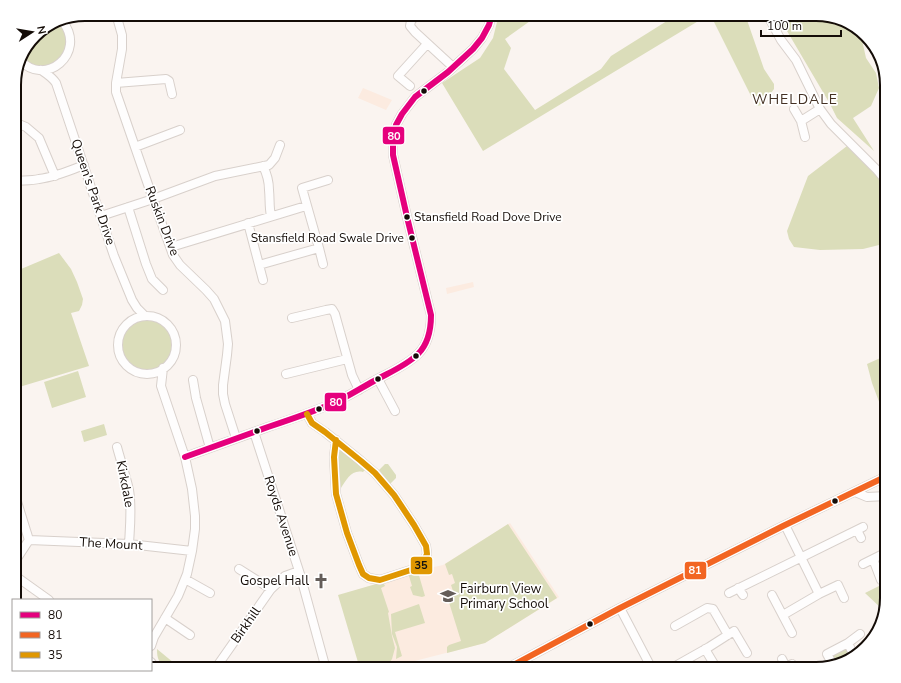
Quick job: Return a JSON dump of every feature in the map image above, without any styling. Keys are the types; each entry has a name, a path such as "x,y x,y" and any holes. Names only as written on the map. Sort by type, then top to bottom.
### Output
{"street":[{"name":"Ruskin Drive","path":"118,21 122,35 122,49 118,64 116,92 153,199 174,255 188,274 214,299 225,321 228,344 223,394 236,438"},
{"path":"411,21 410,26 427,44 453,67"},
{"path":"185,456 332,404 404,364 418,354 424,346 431,326 431,315 393,155 393,138 396,125 402,114 415,97 473,49 482,38 490,21"},
{"path":"771,21 781,40 796,60 820,109 831,124 880,174"},
{"name":"Queen's Park Drive","path":"64,24 68,29 71,41 65,58 58,65 56,83 114,256 132,300 145,316"},
{"path":"410,86 398,76 427,44"},
{"path":"25,64 48,74 56,83"},
{"path":"41,70 50,69 58,65"},
{"path":"116,83 166,79 169,81 172,94"},
{"path":"794,109 801,121 805,137"},
{"path":"801,121 820,109"},
{"path":"21,125 26,127 39,138 55,176"},
{"path":"135,148 180,130"},
{"path":"101,216 215,176 264,166 269,164 275,158 280,145"},
{"path":"21,181 38,180 55,176 84,165"},
{"path":"264,166 268,176 271,216"},
{"path":"323,264 302,188 328,180"},
{"path":"171,248 306,206"},
{"path":"128,207 152,279 163,290"},
{"path":"248,223 263,280"},
{"path":"260,265 319,248"},
{"name":"Queen's Park Drive","path":"132,300 130,321 120,334 118,343 119,352 122,360 129,367 137,372 146,374 153,378 161,386"},
{"path":"292,318 332,309 336,314 347,359 359,390"},
{"path":"130,321 135,318 154,316 165,322 175,338 176,344 174,354 170,362 163,368 146,374"},
{"path":"286,374 347,359"},
{"path":"152,637 178,596 185,579 192,551 195,516 192,489 185,456 161,386 163,368"},
{"path":"378,379 394,411"},
{"path":"193,380 196,398 210,448"},
{"path":"306,414 312,423 336,440 361,461 394,495 414,524 426,546 427,554 420,567 380,580 368,578 364,574 347,533 336,494 334,457 336,440"},
{"name":"Royds Avenue","path":"254,432 299,571 324,662"},
{"name":"Kirkdale","path":"117,447 129,491 131,514 129,544"},
{"path":"519,662 620,608 785,525 880,480"},
{"path":"855,492 867,497 880,496"},
{"path":"21,514 29,540 21,552"},
{"path":"785,525 819,594"},
{"path":"728,593 740,592 801,557 860,528 861,538"},
{"name":"The Mount","path":"29,540 129,544 192,551"},
{"path":"863,564 880,556"},
{"path":"873,559 880,577"},
{"path":"239,569 271,589"},
{"name":"Birkhill","path":"220,662 271,589 285,576 299,571"},
{"path":"185,579 210,593"},
{"path":"21,580 48,599"},
{"path":"783,615 838,585 844,598"},
{"path":"772,595 792,633"},
{"path":"620,608 648,662"},
{"path":"675,626 707,608 713,609 747,653"},
{"path":"165,618 190,635"},
{"path":"682,662 731,633"},
{"path":"830,660 827,654 848,643 860,634"},
{"path":"848,643 852,651"},
{"path":"705,649 712,662"}],"shaded area":[{"path":"363,88 392,100 386,110 358,98"},
{"path":"473,282 474,287 447,294 446,288"},
{"name":"Fairburn View Primary School","path":"510,523 559,597 485,643 411,662 359,662 347,593 443,565"}],"green space":[{"path":"497,21 530,21 505,39 511,48 504,69 535,110 601,69 611,56 667,21 698,21 483,151 442,83 480,58 493,38"},
{"path":"714,21 747,21 764,69 774,84 774,89 762,105 756,106"},
{"path":"781,21 816,21 837,24 855,34 862,41 866,58 876,73 879,88 871,106 853,118 874,151 837,118"},
{"path":"62,25 68,41 60,60 47,67 32,66 26,61 31,52 52,52 52,31"},
{"path":"847,146 880,180 880,245 863,249 820,250 794,247 789,239 787,231 808,176"},
{"path":"59,253 71,269 83,299 79,311 71,313 89,366 21,386 21,269"},
{"path":"142,318 152,318 166,325 173,339 173,349 166,363 152,370 142,370 132,366 125,359 121,349 121,339 125,329 132,322"},
{"path":"880,358 880,404 872,383 867,364"},
{"path":"78,371 86,397 52,408 44,382"},
{"path":"104,424 107,435 84,442 81,431"},
{"path":"343,450 365,470 363,472 359,471 353,474 347,479 341,488 337,455 338,452"},
{"path":"385,464 388,464 396,475 396,478 390,484 379,470"},
{"path":"508,524 557,598 485,643 447,653 447,647 449,645 461,641 447,596 454,594 451,585 455,583 452,574 449,575 445,564"},
{"path":"418,572 425,596 422,597 413,595 410,587 412,586 409,576 407,576"},
{"path":"383,582 385,586 381,588 389,612 395,648 390,662 358,662 338,595"},
{"path":"880,586 879,606 865,593"},
{"path":"419,604 425,623 395,632 402,656 396,659 397,647 392,634 391,614"},
{"path":"848,643 852,651 830,660 827,654"},
{"path":"157,649 173,662 160,662 157,656"}],"transit line":[{"name":"80","path":"185,457 337,402 402,366 418,354 424,346 428,336 431,315 393,155 393,138 396,125 402,114 415,97 448,72 473,49 482,38 490,21"},
{"name":"35","path":"307,414 312,423 325,432 361,461 375,473 394,495 426,546 427,554 420,567 380,580 369,578 363,574 347,533 336,494 334,457 336,440"},
{"name":"81","path":"519,662 620,608 783,526 880,479"}],"place":[{"name":"Stansfield Road Dove Drive","path":"407,217"},
{"name":"Stansfield Road Swale Drive","path":"412,238"},
{"name":"Gospel Hall","path":"321,581"},
{"name":"Fairburn View Primary School","path":"448,596"}],"district":[{"name":"WHELDALE","path":"795,99"}]}
